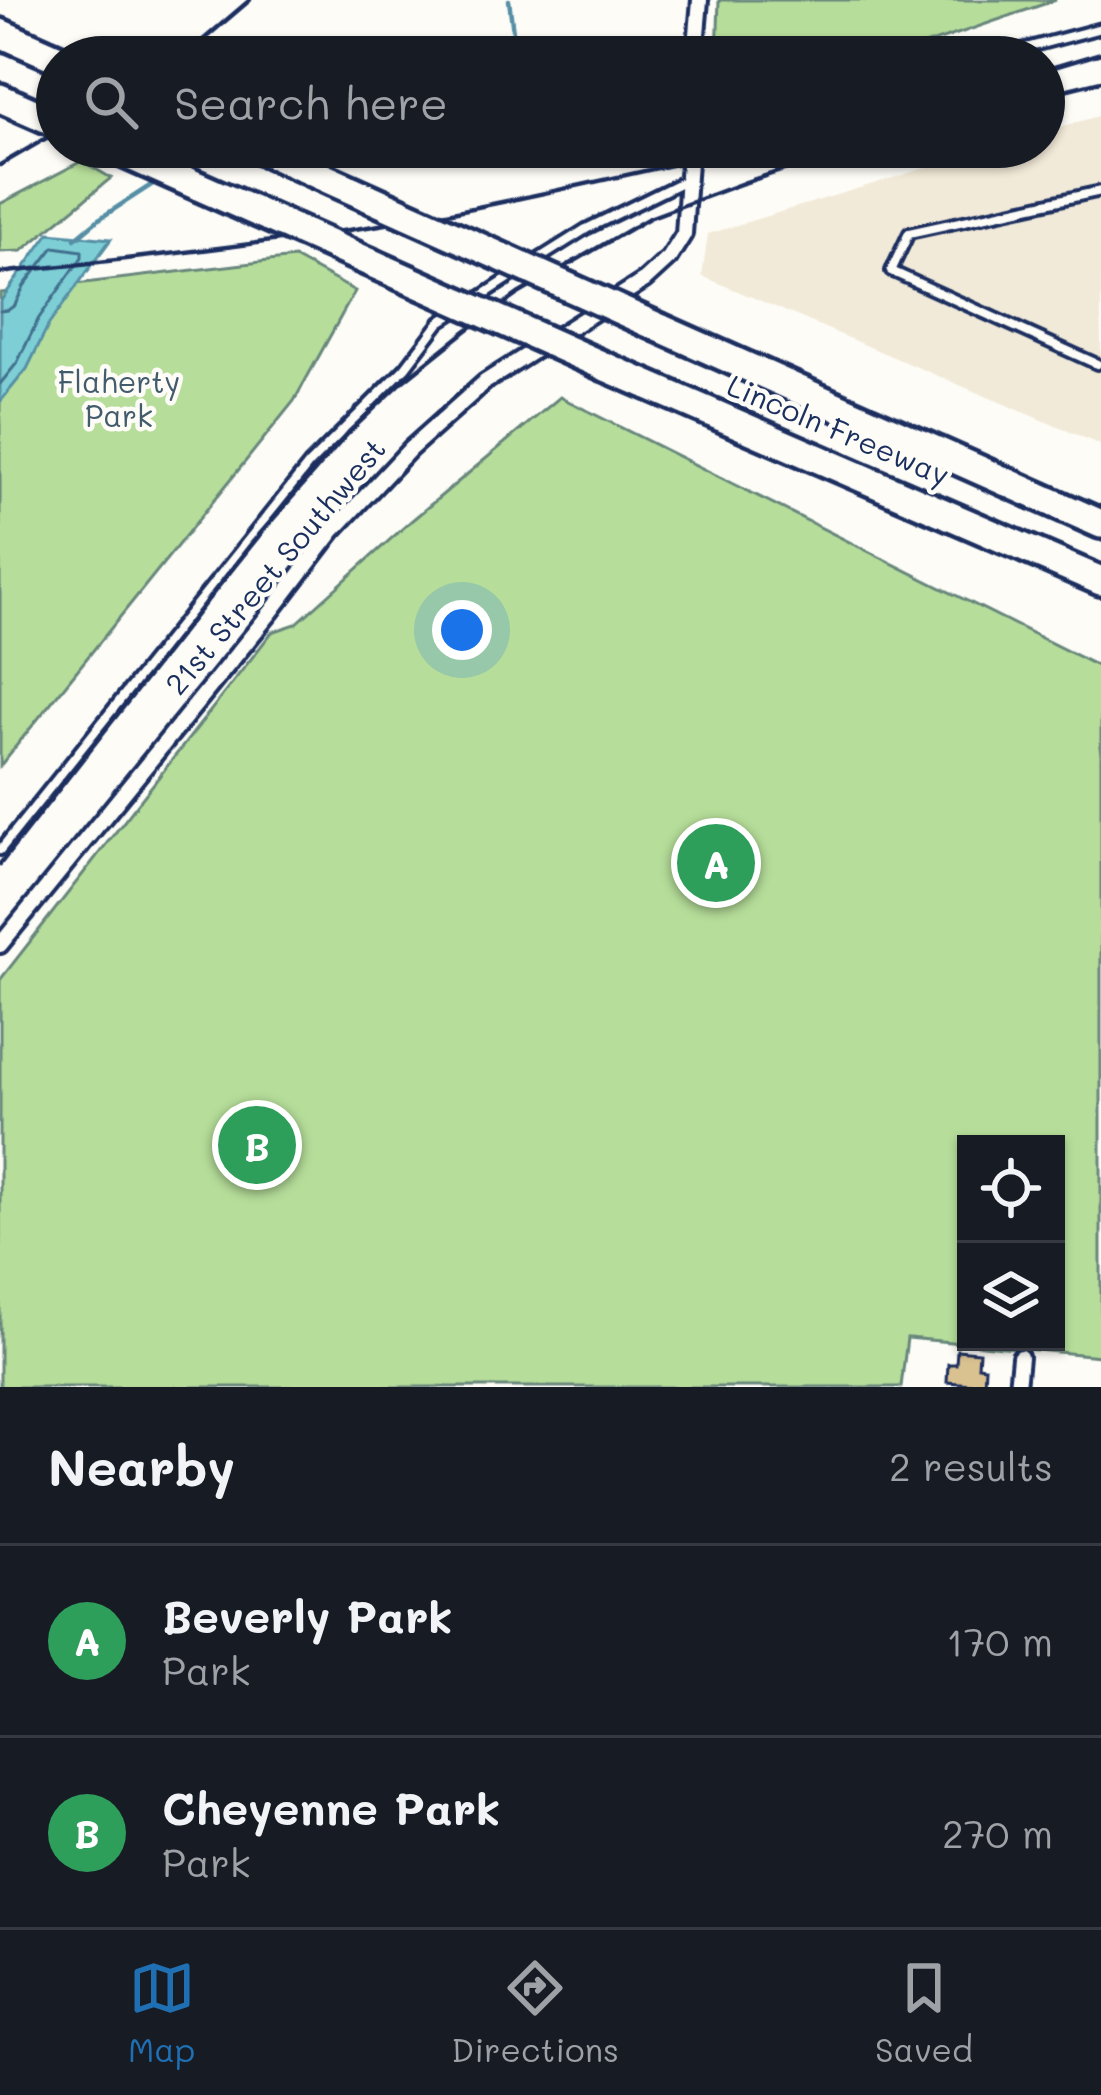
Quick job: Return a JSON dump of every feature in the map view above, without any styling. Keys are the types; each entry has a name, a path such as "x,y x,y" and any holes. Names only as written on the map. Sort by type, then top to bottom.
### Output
{"highway":[{"path":"0,33 36,49"},
{"path":"0,98 36,114"},
{"name":"Lincoln Freeway","path":"157,168 1045,556 1101,585"},
{"path":"303,168 1101,524"}],"street":[{"path":"697,36 700,0"},
{"name":"21st Street Southwest","path":"0,945 333,531 410,449 485,382 645,280 669,258 684,234 689,168"},
{"path":"1018,1387 1020,1357"}],"lane":[{"path":"1065,38 1101,28"},
{"path":"0,850 281,497 405,368 440,322 586,229 689,178"},
{"path":"1100,362 891,271 909,233 1101,191"}],"shaded area":[{"path":"1101,115 1101,445 702,276 708,234 926,168 1065,168 1065,126"}],"green space":[{"path":"719,0 1056,0 951,36 718,36"},
{"path":"69,168 94,168 111,178 22,251 0,252 0,204"},
{"name":"Flaherty Park","path":"294,258 355,291 294,401 0,766 0,293"},
{"path":"560,397 1101,668 1101,1356 1047,1351 1065,1351 1065,1135 957,1135 957,1343 907,1338 901,1387 0,1387 0,980 272,632 296,624"}],"water":[{"path":"49,233 111,239 49,324 27,369 0,402 0,302"}],"building":[{"path":"957,1350 979,1352 978,1366 985,1367 984,1385 947,1382 948,1364 956,1364"}],"waterway":[{"path":"509,0 513,36"},
{"path":"75,239 159,180"}],"railway":[{"path":"208,36 250,0"},
{"path":"1065,64 1101,53"},
{"path":"1065,90 1101,81"},
{"path":"0,165 36,144"},
{"path":"0,273 374,226 658,168"},
{"path":"0,864 252,543 349,432 402,382 518,294 649,218 790,168"}],"place":[{"name":"Beverly Park","path":"716,863"},
{"name":"Cheyenne Park","path":"257,1145"}]}
